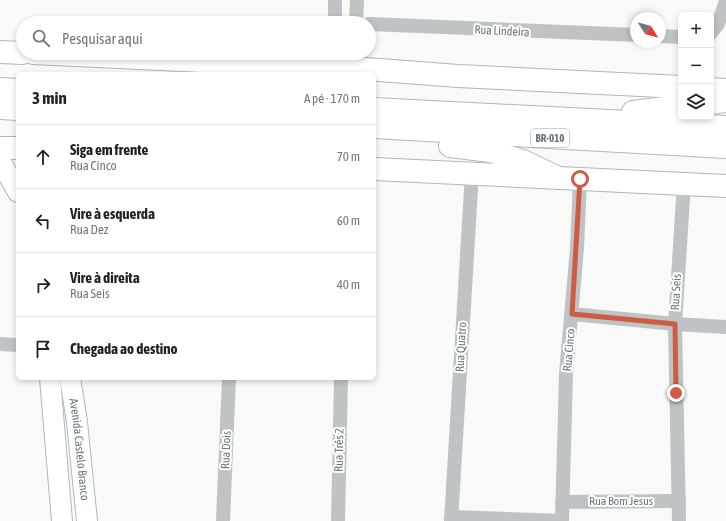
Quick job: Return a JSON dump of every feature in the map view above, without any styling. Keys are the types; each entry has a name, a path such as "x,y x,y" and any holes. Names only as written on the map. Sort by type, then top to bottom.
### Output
{"main road":[{"path":"0,52 16,53"},
{"path":"331,60 354,60 458,76 678,87"},
{"path":"0,89 16,90"},
{"path":"714,89 726,90"},
{"path":"714,103 726,101"},
{"path":"575,120 678,106"},
{"path":"0,108 16,109"},
{"name":"BR-010","path":"376,109 726,127"},
{"name":"BR-010","path":"376,127 726,147"},
{"path":"376,132 410,140 490,151 523,161 558,178"},
{"path":"0,148 16,148"},
{"path":"0,161 16,189"},
{"path":"376,169 726,186"},
{"name":"Avenida Castelo Branco","path":"50,380 62,521"},
{"name":"Avenida Castelo Branco","path":"70,380 77,422 87,521"}],"street":[{"path":"335,0 335,16"},
{"path":"356,16 357,0"},
{"path":"714,29 718,24 726,1"},
{"name":"Rua Lindeira","path":"376,24 630,36"},
{"path":"666,36 678,37"},
{"name":"Rua Quatro","path":"451,519 472,173"},
{"name":"Rua Cinco","path":"562,521 566,374 572,314 580,179"},
{"name":"Rua Seis","path":"679,521 680,501 675,324 684,183"},
{"path":"572,314 675,324 726,327"},
{"path":"0,344 16,345"},
{"name":"Rua Dois","path":"223,521 228,380"},
{"name":"Rua Três 2","path":"338,521 341,380"},
{"name":"Rua Bom Jesus","path":"562,502 680,501"},
{"path":"451,519 562,521"}],"route":[{"path":"580,179 572,314 675,324 676,393"}]}
